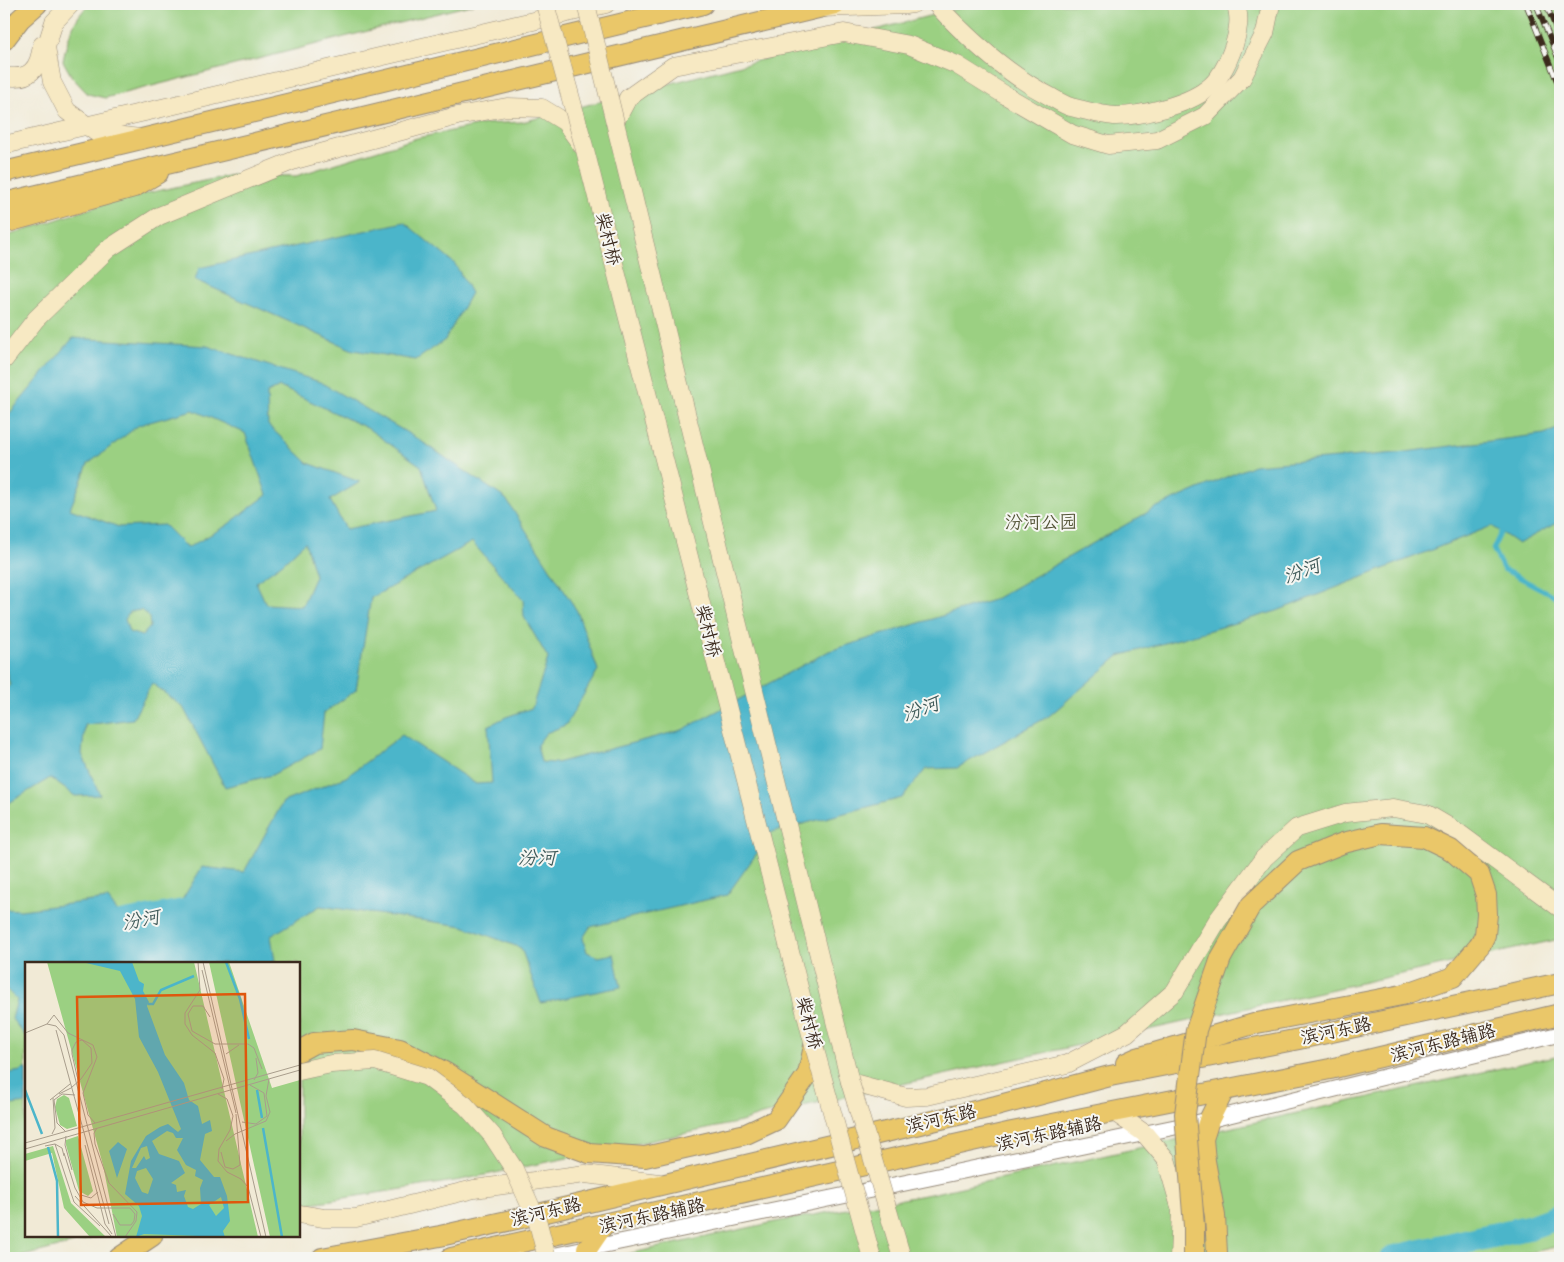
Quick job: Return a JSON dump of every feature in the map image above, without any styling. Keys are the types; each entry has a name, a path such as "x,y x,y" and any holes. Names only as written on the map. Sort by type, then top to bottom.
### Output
{"highway":[{"path":"4,40 20,19 37,4"},
{"path":"4,172 703,4"},
{"path":"4,203 835,4"},
{"path":"4,223 134,187 181,161"},
{"path":"1077,1085 1137,1058 1257,1023 1402,996 1453,977 1480,945 1485,935 1486,895 1479,874 1451,850 1424,837 1381,834 1343,843 1298,861 1251,905 1221,958 1196,1030 1185,1114 1194,1226 1194,1258"},
{"name":"滨河东路","path":"322,1258 440,1236 986,1108 1110,1076 1299,1039 1560,983"},
{"name":"滨河东路","path":"451,1258 1012,1132 1330,1069 1560,1014"},
{"path":"300,1050 314,1043 353,1040 400,1049 446,1073 546,1136 589,1152 645,1157 746,1134 776,1120 808,1074 814,1046"},
{"path":"1216,1258 1215,1216 1205,1162 1203,1139 1209,1120 1224,1090"},
{"path":"587,1254 604,1224"},
{"path":"119,1258 150,1237"}],"main road":[{"path":"4,76 24,76 34,71 40,61 44,35 71,4"},
{"name":"柴村桥","path":"545,4 585,150 814,1046 872,1258"},
{"name":"柴村桥","path":"586,4 850,1082 902,1258"},
{"path":"4,145 606,4"},
{"path":"816,8 905,6 913,4"},
{"path":"936,4 1002,66 1034,88 1070,107 1116,116 1153,111 1181,103 1208,89 1228,64 1237,34 1238,8 1235,4"},
{"path":"615,122 628,98 673,66 844,33 909,45 957,65 1005,96 1072,134 1108,145 1157,140 1205,116 1242,78 1264,33 1271,4"},
{"path":"54,22 46,48 52,82 67,111 97,133 145,138"},
{"path":"4,360 36,319 108,249 159,216 295,160 457,116 507,107 542,108 566,122 585,150"},
{"path":"850,1082 906,1097 927,1096 1067,1064 1127,1032 1175,991 1217,921 1264,858 1297,828 1345,813 1393,808 1426,814 1456,831 1560,908"},
{"path":"300,1071 331,1064 375,1061 426,1076 465,1104 492,1135 514,1169 538,1223 548,1258"},
{"path":"1114,1112 1144,1133 1166,1159 1181,1210 1179,1258"},
{"path":"300,1214 324,1218 356,1218 474,1189 585,1174 664,1184"},
{"path":"488,1250 516,1258"}],"street":[{"name":"滨河东路辅路","path":"542,1258 587,1254 1209,1120 1560,1034"}],"green space":[{"path":"90,4 474,4 105,98 88,94 72,77 63,61 69,37 75,23"},
{"name":"汾河公园","path":"975,4 1560,4 1560,939 762,1115 741,1122 461,1180 300,1205 300,962 25,962 25,1237 97,1237 16,1258 4,1258 4,237 119,199 232,175 296,176 417,138 485,124 522,122"},
{"path":"1560,1055 1560,1246 1506,1258 609,1258 775,1222 930,1194"}],"water":[{"path":"404,222 455,264 471,293 445,340 416,360 353,350 195,280 199,268"},
{"name":"汾河","path":"73,338 207,346 320,382 418,439 506,499 577,611 598,670 566,725 546,733 537,745 541,762 556,763 682,730 829,651 993,600 1157,507 1254,465 1397,453 1544,434 1560,428 1560,521 1518,544 1492,526 1277,611 1119,656 1049,716 957,768 926,769 902,798 772,832 727,895 590,927 583,938 587,952 598,957 614,954 621,987 541,1003 521,948 463,926 320,906 271,936 275,961 272,962 25,962 25,1036 12,1019 17,1000 4,987 4,909 21,910 108,899 128,926 168,923 202,867 244,872 283,802 346,777 402,735 476,784 492,783 488,726 506,717 532,708 548,658 524,617 523,600 472,542 371,598 356,690 324,713 320,749 272,775 225,787 183,707 152,683 133,719 85,725 82,754 100,795 75,796 50,778 4,806 4,691 10,685 4,662 4,420","holes":["280,387 367,428 421,466 436,511 346,529 330,500 360,482 308,463 268,425 267,393","193,410 245,433 267,495 226,526 187,548 164,525 119,527 70,509 88,464 139,425","305,542 315,576 302,606 266,604 256,582 283,563","141,610 149,617 150,627 142,636 129,632 125,619 129,612"]},
{"path":"25,1069 25,1103 4,1106 4,1074"}],"waterway":[{"path":"1501,532 1493,549 1503,569 1560,599"},
{"name":"汾河","path":"92,929 207,907"},
{"path":"1393,1258 1530,1227 1560,1216"}],"railway":[{"path":"1526,4 1560,89"},
{"path":"1536,4 1560,63"},
{"path":"1546,4 1560,39"}]}
